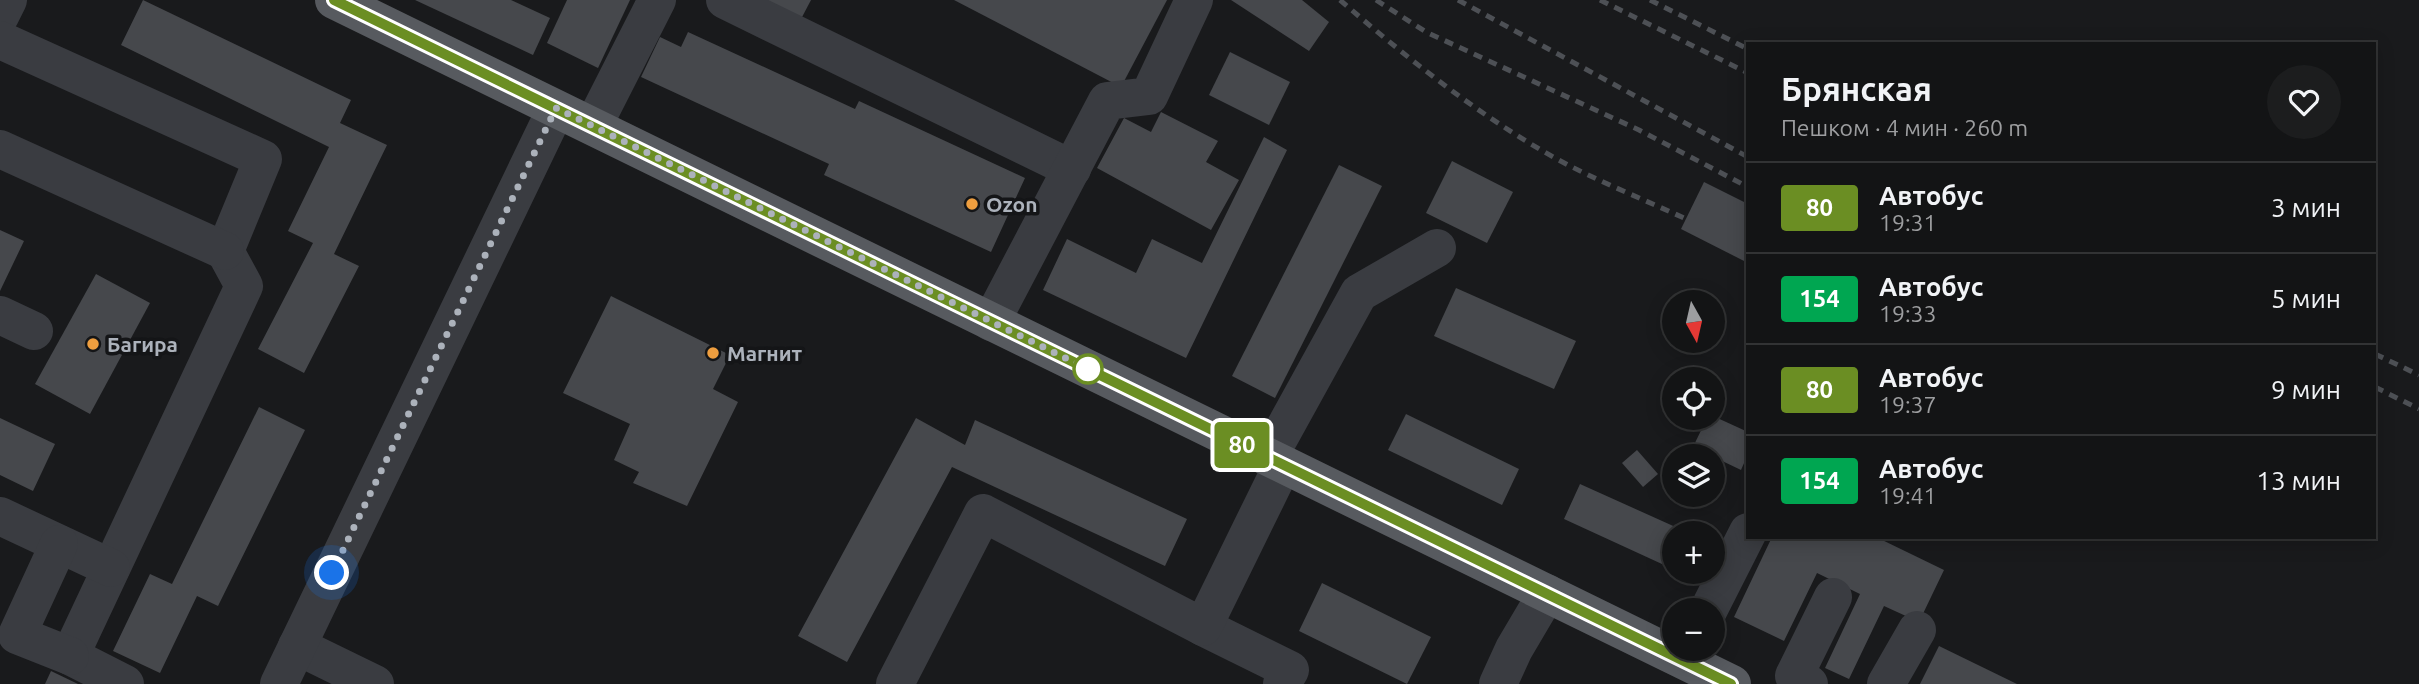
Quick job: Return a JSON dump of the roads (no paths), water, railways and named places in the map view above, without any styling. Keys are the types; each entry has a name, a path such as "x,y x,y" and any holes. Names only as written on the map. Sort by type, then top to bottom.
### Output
{"main road":[{"path":"334,0 1546,593 1662,644"},
{"path":"1695,661 1731,684"}],"street":[{"path":"0,16 8,0"},
{"path":"593,126 657,0"},
{"path":"725,0 1072,169"},
{"path":"991,322 1107,101 1149,96 1194,0"},
{"path":"0,40 263,159 225,251"},
{"path":"279,684 556,108"},
{"path":"0,149 225,251 244,286 70,656"},
{"path":"1203,627 1276,461 1359,293 1437,248"},
{"path":"0,315 34,331"},
{"path":"895,684 983,513 1290,670 1283,684"},
{"path":"0,516 111,568"},
{"path":"1715,598 1746,536"},
{"path":"59,544 17,635 70,656 125,684"},
{"path":"1498,684 1514,649 1546,593"},
{"path":"1809,684 1794,676 1833,597"},
{"path":"1886,684 1917,630"},
{"path":"298,646 375,684"}],"railway":[{"path":"1340,0 1444,85 1526,141 1587,174 1686,219"},
{"path":"1376,0 1426,32 1639,130 1746,186"},
{"path":"1458,0 1746,156"},
{"path":"1600,0 1746,72"},
{"path":"1650,0 1746,48"},
{"path":"2376,354 2419,375"},
{"path":"2376,388 2419,409"}],"place":[{"name":"Ozon","path":"972,204"},
{"name":"Багира","path":"93,344"},
{"name":"Магнит","path":"713,353"}]}
